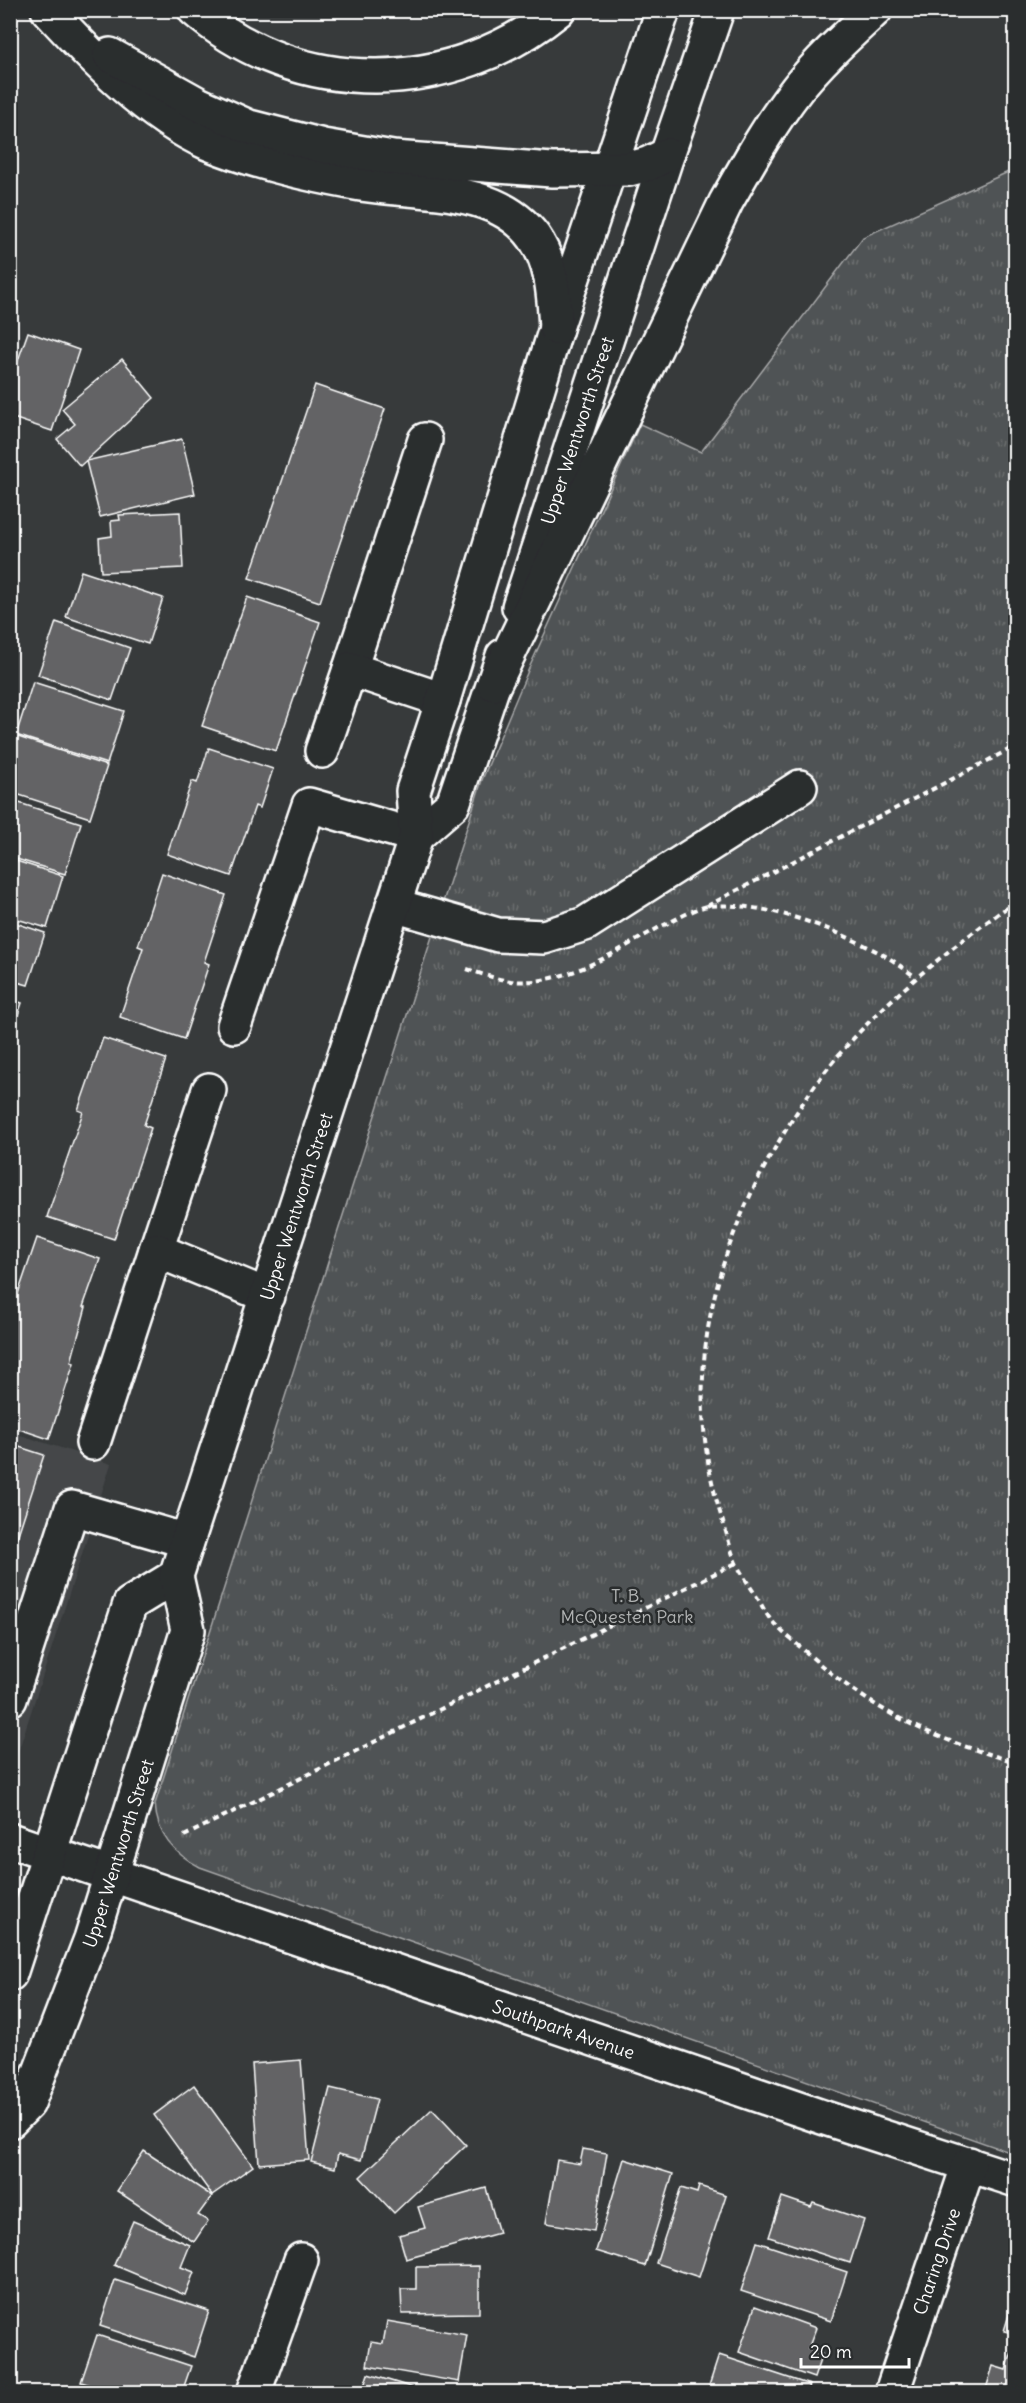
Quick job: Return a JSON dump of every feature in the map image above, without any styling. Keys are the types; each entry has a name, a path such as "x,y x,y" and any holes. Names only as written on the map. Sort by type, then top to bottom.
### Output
{"main road":[{"path":"195,10 238,41 288,64 340,75 394,76 443,69 492,53 558,10"},
{"name":"Upper Wentworth Street","path":"10,2121 28,2103 91,1939 188,1630 176,1576 416,836 413,791 443,700 556,328 663,10"},
{"name":"Upper Wentworth Street","path":"416,836 453,804 717,10"},
{"path":"494,684 731,192 759,143 798,88 840,42 875,10"},
{"path":"57,21 198,104 249,126 323,146 393,158 552,170 610,170 648,164 667,155"},
{"path":"57,21 154,113 206,142 308,174 478,200 507,212 532,236 544,255 550,272 556,328"},
{"path":"322,751 425,440"},
{"path":"350,669 443,700"},
{"path":"393,905 498,935 544,937 585,924 800,787"},
{"path":"234,1026 309,805 416,836"},
{"path":"93,1443 208,1090"},
{"path":"156,1250 268,1296"},
{"path":"10,1699 72,1508 187,1541"},
{"path":"10,1974 130,1604 176,1576"},
{"name":"Southpark Avenue","path":"10,1840 828,2119 1016,2180"},
{"name":"Charing Drive","path":"892,2392 969,2164"},
{"path":"254,2392 301,2260"}],"path":[{"path":"467,969 511,981 547,980 591,964 1016,746"},
{"path":"1016,901 973,931 916,977 843,1050 802,1105 765,1166 729,1244 710,1315 704,1350 702,1419 712,1490 736,1563 772,1621 822,1667 871,1704 911,1726 969,1750 1016,1762"},
{"path":"706,906 758,909 807,921 879,952 916,977"},
{"path":"184,1836 736,1563"}],"shaded area":[{"path":"11,1432 111,1464 12,1771 11,1771"}],"green space":[{"name":"T. B. McQuesten Park","path":"1015,169 1015,2154 200,1867 182,1856 168,1842 159,1825 155,1804 482,780 530,666 640,424 701,452 863,237"}],"building":[{"path":"28,332 79,350 52,431 10,417 10,383"},
{"path":"122,359 154,398 80,466 57,439 75,424 62,409"},
{"path":"315,385 385,409 320,602 249,578"},
{"path":"182,439 195,494 100,517 86,461"},
{"path":"180,512 183,568 101,572 99,538 112,536 111,521 120,520 119,515"},
{"path":"81,571 163,598 148,644 66,617"},
{"path":"247,597 320,622 276,751 202,726"},
{"path":"56,622 130,648 112,700 38,675"},
{"path":"33,682 124,711 107,764 16,735"},
{"path":"15,736 107,766 90,818 10,792 10,752"},
{"path":"209,748 273,769 260,808 255,806 231,876 167,854 192,781 197,783"},
{"path":"10,800 81,823 65,874 10,857"},
{"path":"10,859 63,876 47,928 10,917"},
{"path":"162,873 226,895 204,962 209,964 184,1039 120,1017 143,948 138,946"},
{"path":"10,921 45,933 28,985 10,980"},
{"path":"10,999 22,1003 10,1038"},
{"path":"103,1038 166,1059 144,1125 151,1128 114,1239 47,1217 83,1112 78,1110"},
{"path":"37,1238 100,1259 83,1307 86,1307 71,1362 74,1363 49,1439 10,1426 10,1317"},
{"path":"10,1444 44,1455 10,1559"},
{"path":"301,2060 309,2160 259,2164 252,2064"},
{"path":"194,2085 253,2166 212,2195 154,2115"},
{"path":"330,2088 377,2099 361,2160 338,2154 335,2168 311,2162"},
{"path":"432,2109 466,2145 394,2213 360,2177"},
{"path":"583,2149 607,2153 594,2231 546,2223 557,2160 580,2164"},
{"path":"144,2151 212,2196 198,2215 208,2221 194,2242 117,2191"},
{"path":"624,2159 673,2174 645,2266 596,2251"},
{"path":"699,2186 726,2195 699,2277 656,2263 681,2188 697,2193"},
{"path":"486,2188 499,2233 406,2259 399,2235 425,2228 418,2207"},
{"path":"782,2197 811,2207 813,2203 864,2220 850,2263 769,2237"},
{"path":"133,2221 190,2245 181,2267 194,2272 185,2295 114,2265"},
{"path":"757,2242 847,2272 831,2321 741,2291"},
{"path":"479,2266 479,2313 402,2314 401,2289 416,2289 416,2267"},
{"path":"115,2280 209,2311 194,2357 100,2326"},
{"path":"1012,2305 1016,2306 1016,2334 1004,2331"},
{"path":"755,2306 816,2328 808,2349 822,2354 814,2378 739,2352"},
{"path":"387,2321 467,2335 459,2382 367,2366 371,2342 383,2344"},
{"path":"97,2335 191,2366 182,2392 113,2392 81,2382"},
{"path":"1015,2343 1016,2392 985,2392 993,2366 1006,2370"},
{"path":"719,2355 810,2385 807,2392 707,2392"},
{"path":"368,2374 427,2392 362,2392"}]}
